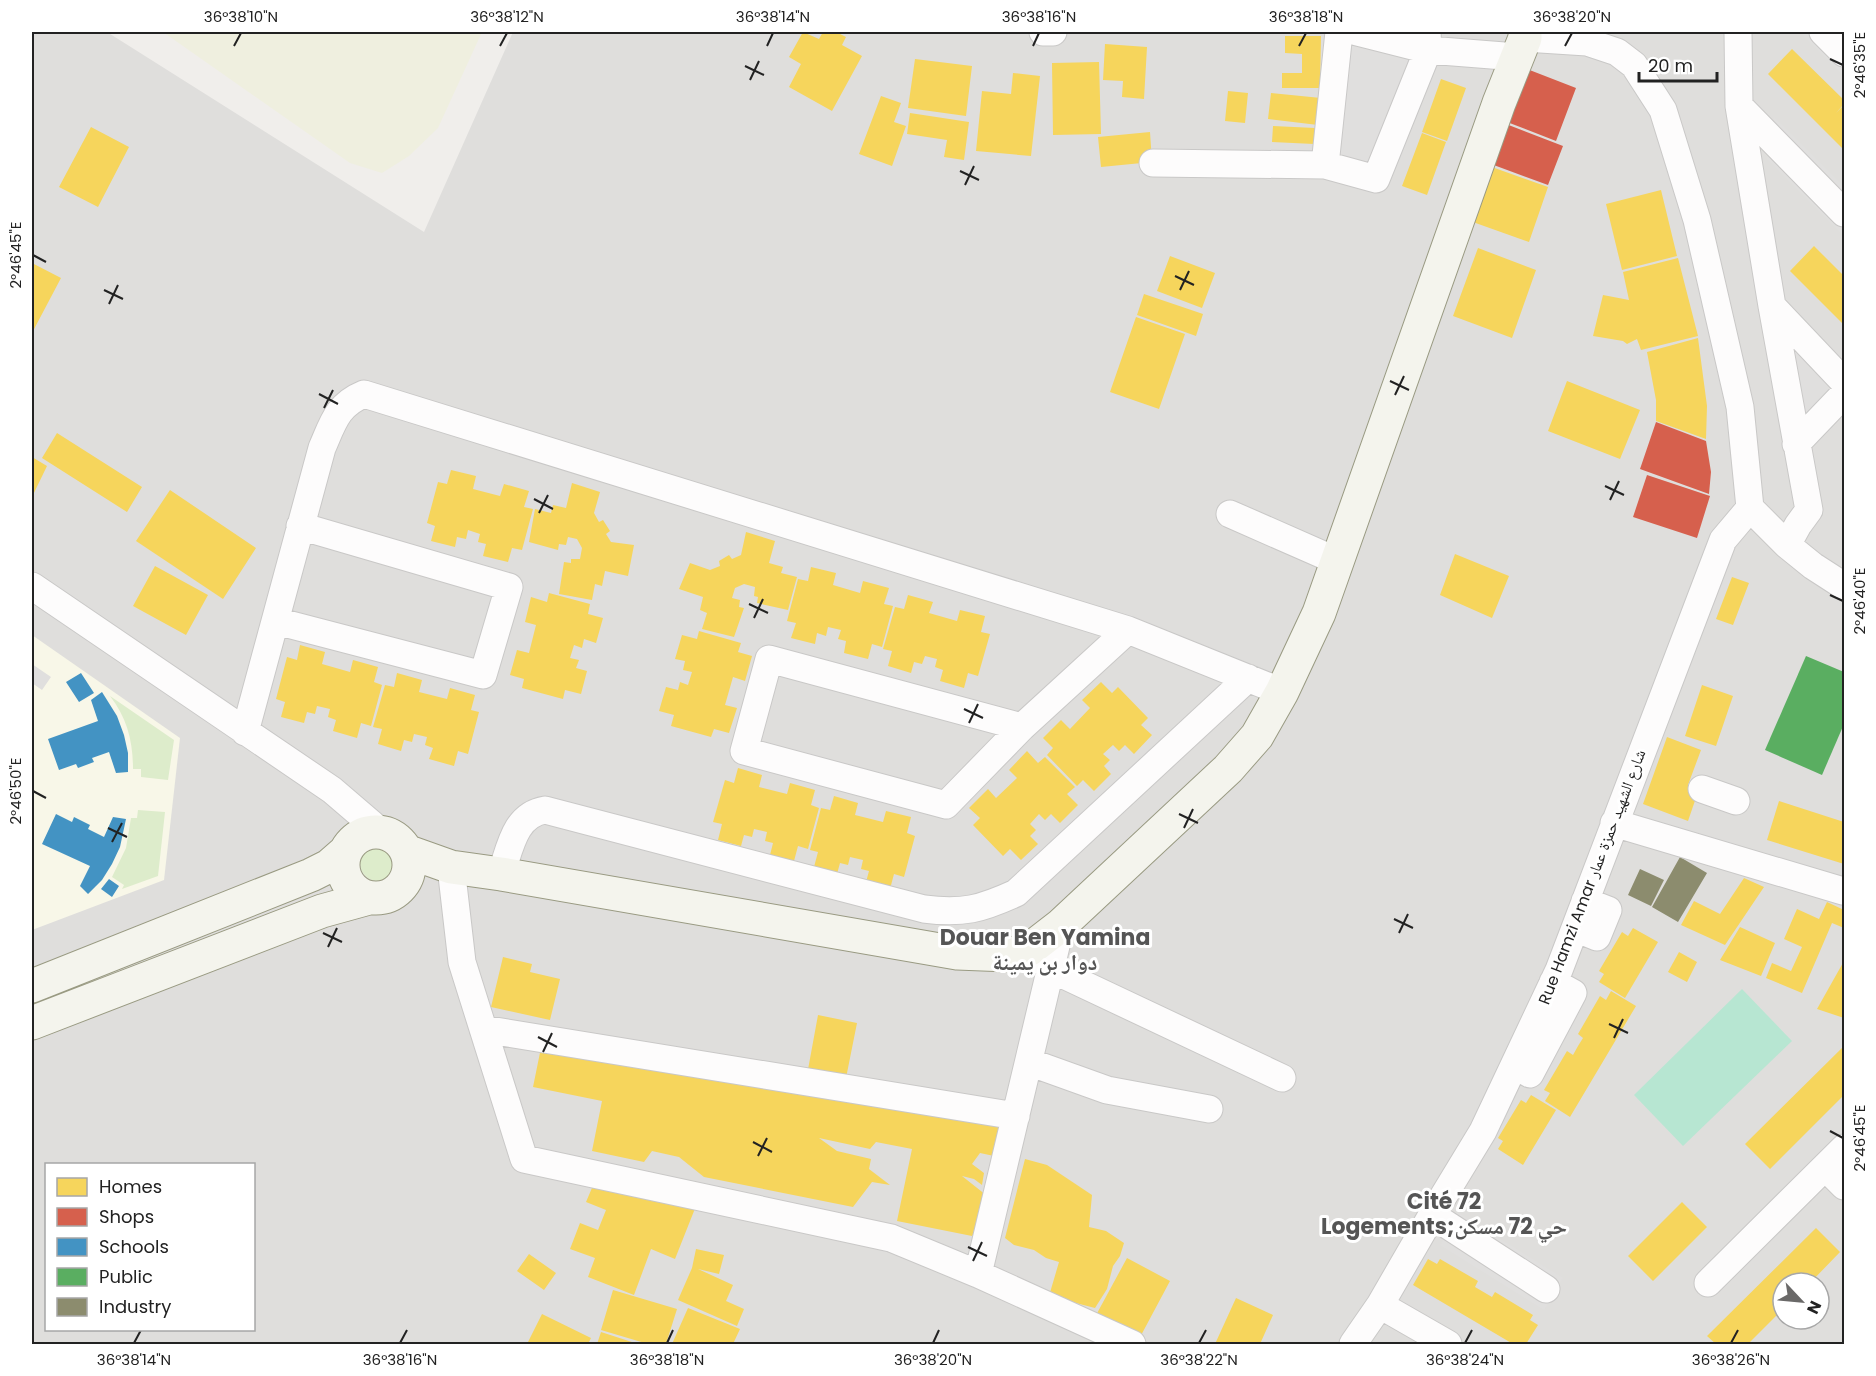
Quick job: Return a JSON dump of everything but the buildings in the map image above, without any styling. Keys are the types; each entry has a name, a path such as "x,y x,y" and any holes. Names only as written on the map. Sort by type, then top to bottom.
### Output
{"main road":[{"path":"32,986 311,875 329,866 345,852 351,843 370,832 451,867 957,953 1040,959 1061,925 1228,769 1257,736 1282,692 1319,613 1522,42"},
{"path":"393,842 408,862 408,873 403,883"},
{"path":"345,852 343,872 346,881 352,889 369,898"},
{"path":"32,1023 321,910 369,898 389,896 403,883 451,867"}],"street":[{"path":"1043,32 1053,32"},
{"path":"1325,165 1339,32"},
{"path":"1357,32 1427,41 1587,42 1617,52 1634,65 1663,110 1697,220 1740,407 1750,508 1787,545 1813,566 1845,586"},
{"path":"1738,32 1739,106 1809,510 1787,545"},
{"path":"1823,32 1845,53"},
{"path":"1153,163 1325,165 1376,178 1427,41"},
{"path":"1739,106 1845,213"},
{"path":"1772,306 1845,382"},
{"path":"245,732 322,447 340,409 351,399 364,394 1128,630 1282,692"},
{"path":"1796,444 1845,394"},
{"name":"Rue Hamzi Amar شارع الشهيد حمزة عمار","path":"1353,1344 1380,1305 1483,1131 1553,982 1614,823 1645,769 1723,540 1750,508"},
{"path":"1230,514 1337,561"},
{"path":"276,621 483,675 509,587 300,526"},
{"path":"32,586 338,795 393,842"},
{"path":"1022,727 769,659 744,751 946,805 1022,727 1128,630"},
{"path":"501,874 518,827 523,820 545,810 924,909 947,912 987,906 1016,893 1248,678"},
{"path":"1702,789 1736,801"},
{"path":"1614,823 1843,891"},
{"path":"451,867 462,962 524,1159 891,1238 978,1274 1132,1344"},
{"path":"978,1274 1029,1062 1040,959 1282,1078"},
{"path":"483,1029 1016,1116"},
{"path":"1029,1062 1107,1090 1209,1109"},
{"path":"1708,1283 1845,1148"},
{"path":"1826,1167 1845,1186"},
{"path":"1432,1215 1546,1289"},
{"path":"1380,1305 1448,1344"}],"shaded area":[{"path":"32,32 107,32 424,232 513,32 1844,32 1844,1344 32,1344"},
{"path":"1326,32 1439,32 1382,186 1317,167"},
{"path":"1800,32 1844,32 1844,76"},
{"path":"1774,117 1844,187 1844,236 1767,159"},
{"path":"1776,299 1844,369 1844,415 1806,455"},
{"path":"32,635 180,738 164,880 32,930"},
{"path":"32,664 51,677 42,690 32,683"},
{"path":"1460,1214 1563,1278 1544,1310 1440,1245"}],"green space":[{"path":"163,32 482,32 438,128 409,156 382,173 350,163"},
{"path":"110,696 174,740 168,780 141,777 141,769 133,769 128,730"},
{"path":"138,810 165,812 158,876 122,889 124,885 112,877 126,848 131,818 137,818"},
{"path":"378,845 391,850 396,863 391,876 378,881 365,876 360,863 365,850"},
{"path":"1742,989 1792,1041 1683,1146 1634,1095"}],"district":[{"name":"Douar Ben Yamina دوار بن يمينة","path":"1045,950"},
{"name":"Cité 72 Logements;حي 72 مسكن","path":"1444,1214"}]}
